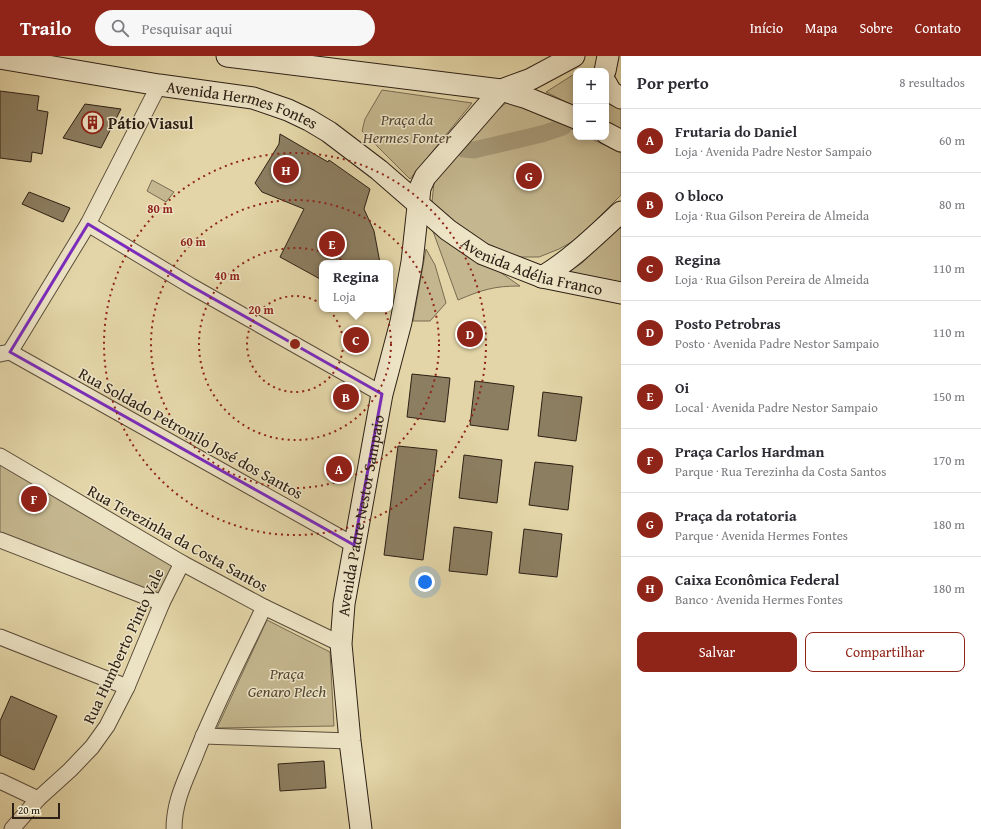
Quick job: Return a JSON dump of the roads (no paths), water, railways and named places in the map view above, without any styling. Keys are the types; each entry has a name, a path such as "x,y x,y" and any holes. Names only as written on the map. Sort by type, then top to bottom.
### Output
{"main road":[{"path":"227,56 501,90 527,98 573,117"},
{"path":"501,90 531,80 574,56"},
{"path":"606,68 608,56"},
{"name":"Avenida Hermes Fontes","path":"0,58 253,98 288,110 329,132 379,170 448,230"},
{"path":"609,89 611,92 621,98"},
{"name":"Avenida Padre Nestor Sampaio","path":"361,829 340,644 344,604 382,394 404,307 412,262 420,188 425,177 501,90"},
{"path":"609,135 621,141"},
{"path":"542,277 574,255 621,212"},
{"name":"Avenida Adélia Franco","path":"448,230 483,254 542,277 621,293"}],"street":[{"path":"5,353 88,224 159,84"},
{"path":"88,224 191,286 382,394"},
{"name":"Rua Soldado Petronilo José dos Santos","path":"5,353 354,545"},
{"name":"Rua Terezinha da Costa Santos","path":"0,456 182,563 264,607 340,644"},
{"path":"0,540 162,603"},
{"name":"Rua Humberto Pinto Vale","path":"12,829 38,799 70,770 92,747 107,726 126,687 162,603 182,563"},
{"path":"174,829 174,815 177,800 203,736 264,607"},
{"path":"0,637 126,687"},
{"path":"203,736 350,740"},
{"path":"0,781 38,799"}],"waterway":[{"path":"464,149 474,150 542,134 563,127"}],"place":[{"name":"Pátio Viasul","path":"93,123"},
{"name":"Caixa Econômica Federal","path":"286,170"},
{"name":"Praça da rotatoria","path":"529,176"},
{"name":"Oi","path":"332,244"},
{"name":"Posto Petrobras","path":"470,334"},
{"name":"Regina","path":"356,340"},
{"name":"O bloco","path":"346,397"},
{"name":"Frutaria do Daniel","path":"339,469"},
{"name":"Praça Carlos Hardman","path":"34,499"}],"park label":[{"name":"Praça da Hermes Fonter","path":"407,128"},
{"name":"Praça Genaro Plech","path":"287,682"}]}
